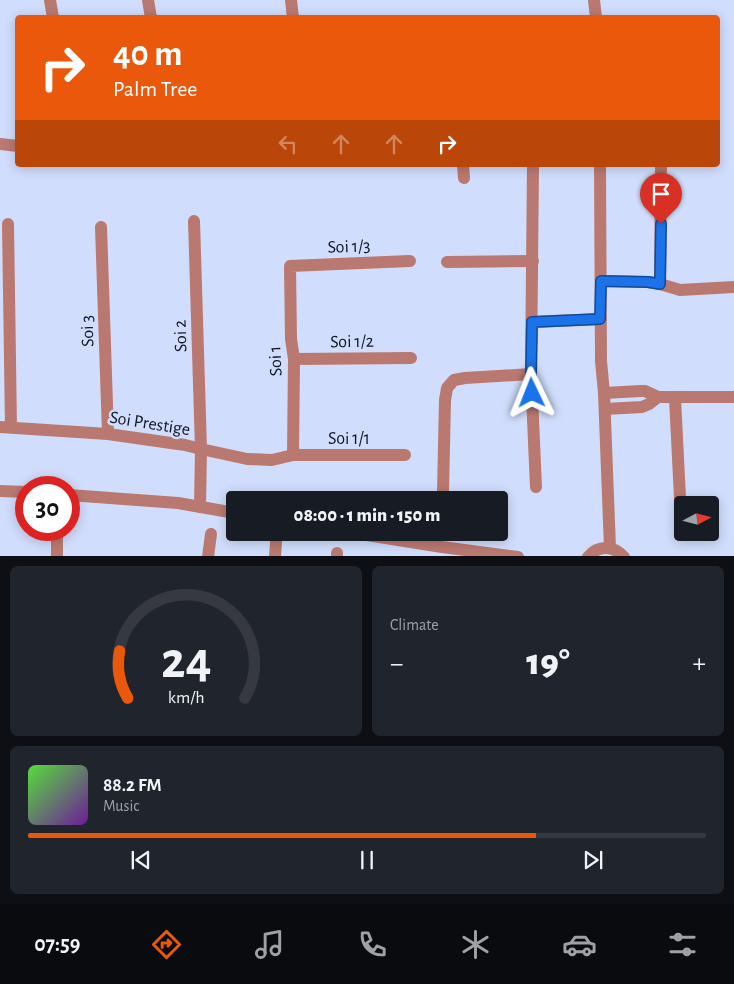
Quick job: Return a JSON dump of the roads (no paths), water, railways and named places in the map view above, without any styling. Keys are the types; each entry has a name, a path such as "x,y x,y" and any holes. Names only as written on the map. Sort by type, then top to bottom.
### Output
{"street":[{"path":"50,0 52,15"},
{"path":"148,0 150,15"},
{"path":"291,0 293,15"},
{"path":"594,0 596,15"},
{"path":"0,144 15,146"},
{"path":"464,167 464,178"},
{"path":"533,167 531,374 536,487"},
{"path":"600,167 601,361 605,409 610,548"},
{"path":"660,284 661,167"},
{"name":"Soi 2","path":"194,221 201,449 200,507"},
{"path":"5,427 8,224"},
{"name":"Soi 3","path":"101,228 108,434"},
{"path":"447,262 533,261"},
{"name":"Soi 1/3","path":"290,266 410,262"},
{"name":"Soi 1","path":"290,266 294,359 293,455"},
{"path":"601,281 648,282 680,290 734,287"},
{"path":"532,322 600,319"},
{"name":"Soi 1/2","path":"294,359 411,358"},
{"path":"443,491 445,400 447,388 454,380 465,378 531,374"},
{"path":"604,393 645,391 658,397 675,398 734,396"},
{"path":"605,409 642,406 649,404 658,397"},
{"path":"675,398 681,496"},
{"name":"Soi Prestige","path":"5,427 108,434 185,445 247,459 272,460 293,455"},
{"name":"Soi 1/1","path":"293,455 405,455"},
{"path":"0,491 15,492"},
{"path":"80,496 178,503 226,511"},
{"path":"208,556 211,534"},
{"path":"57,541 57,556"},
{"path":"404,541 518,556"},
{"path":"274,556 276,542"},
{"path":"588,556 603,547 617,550 624,556"}]}
